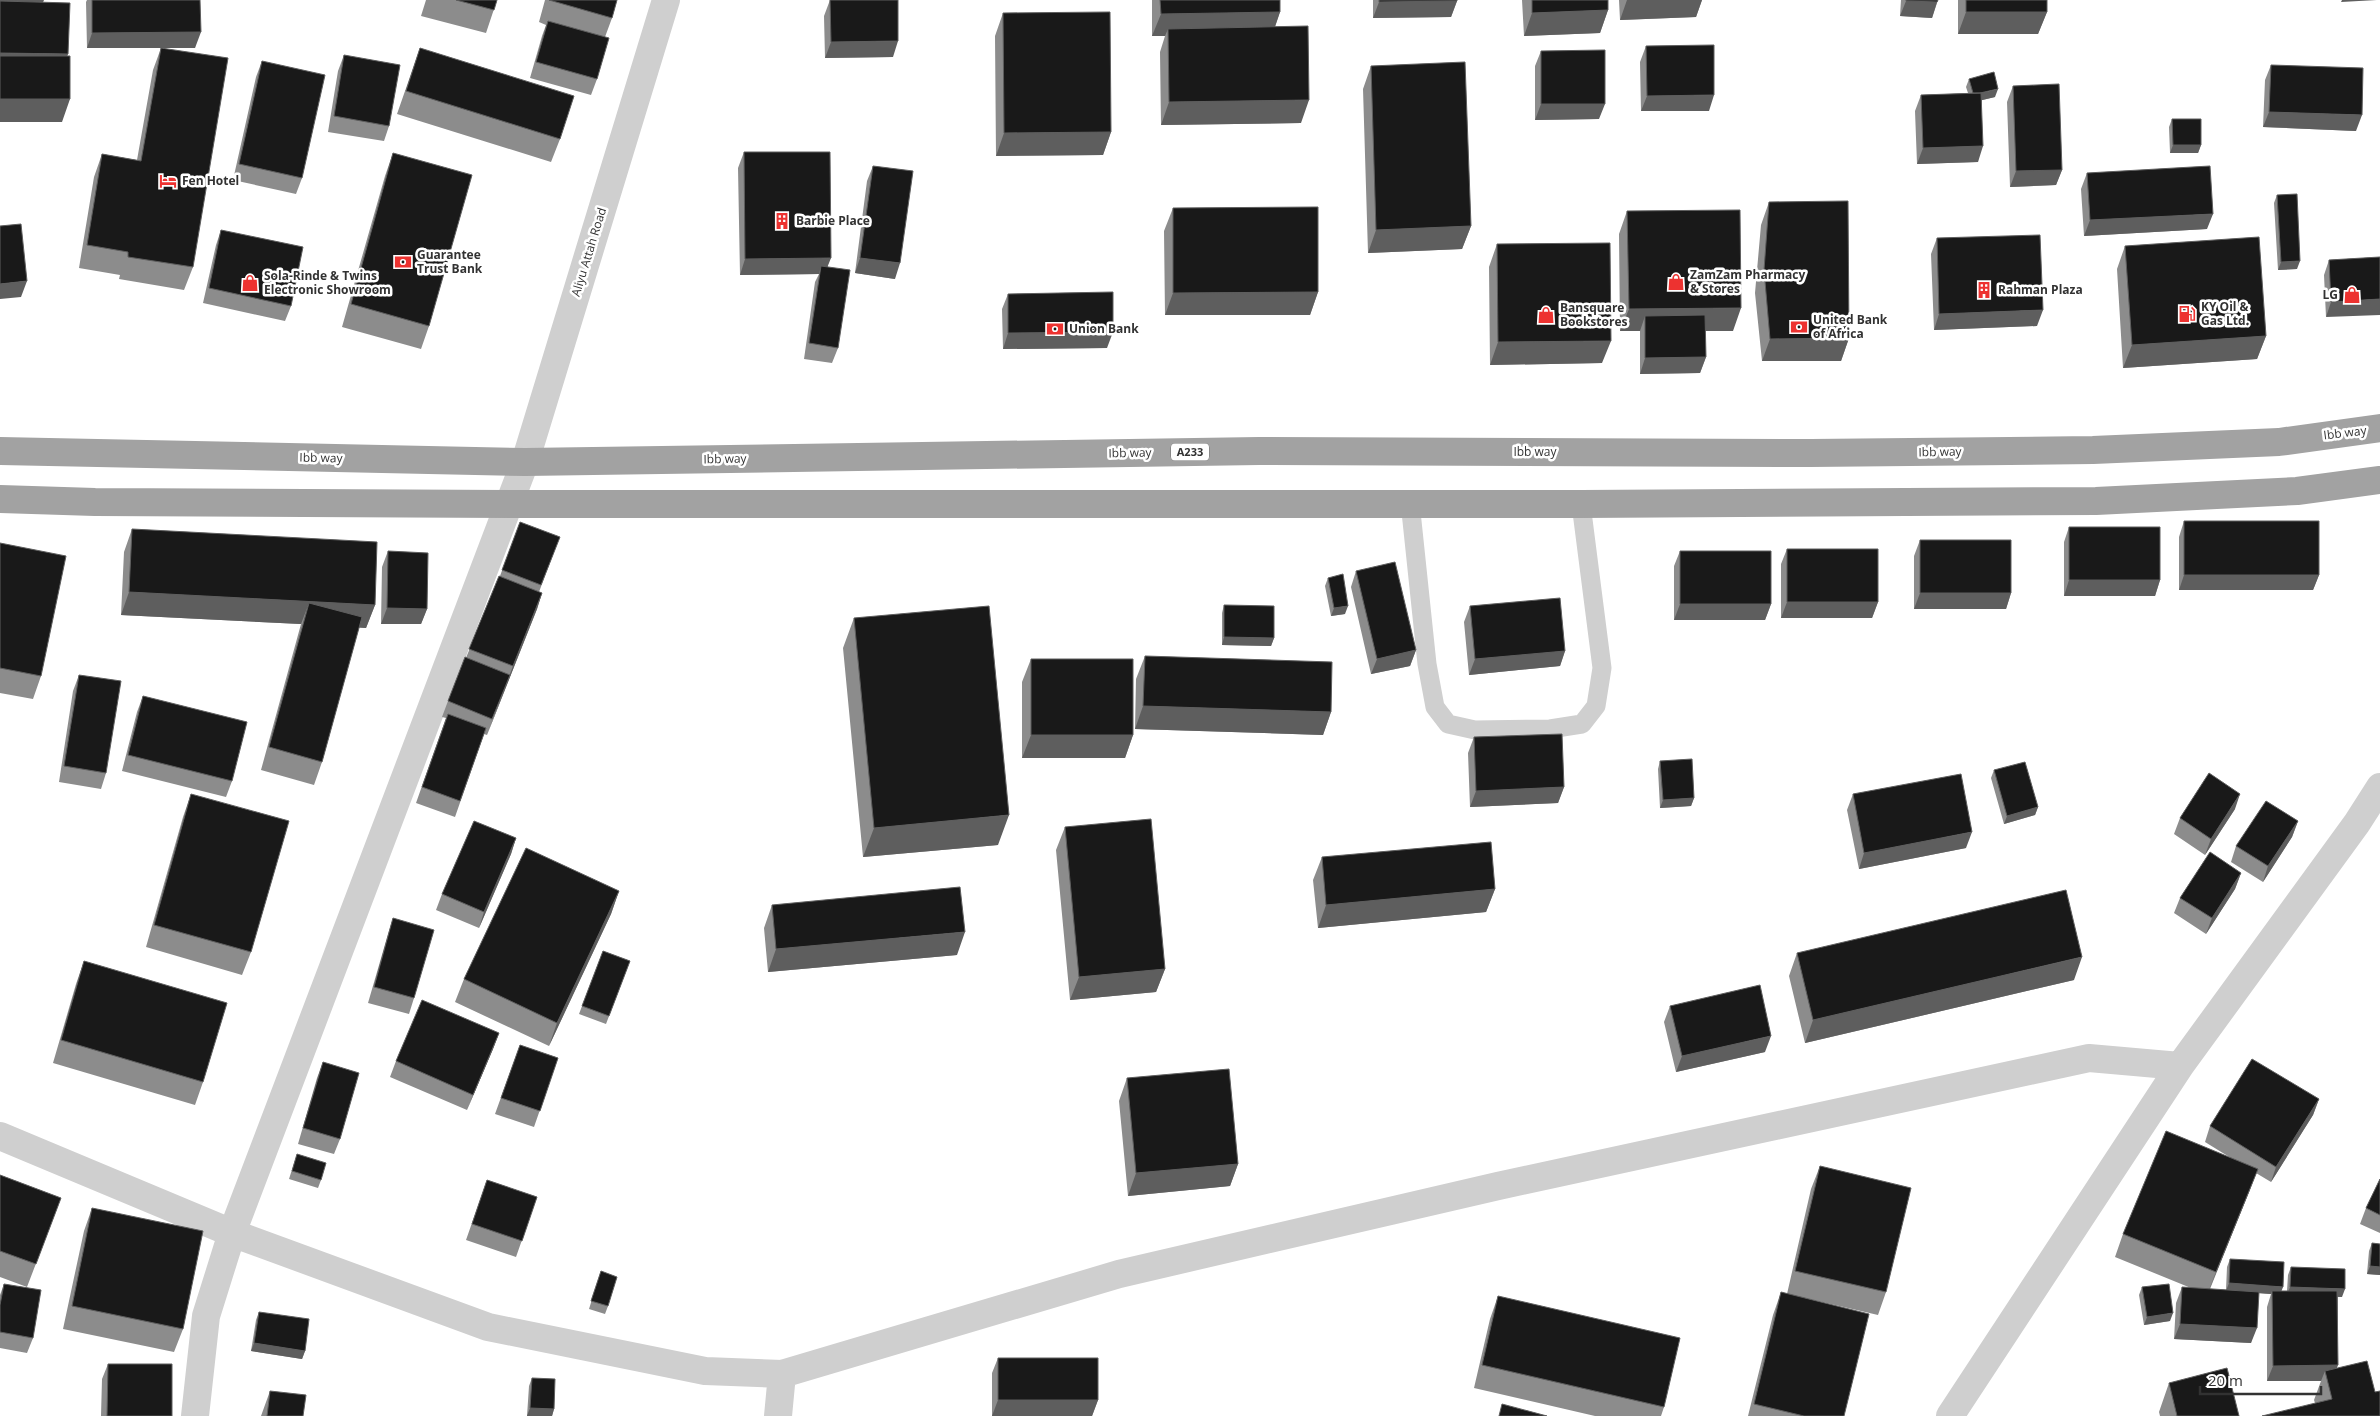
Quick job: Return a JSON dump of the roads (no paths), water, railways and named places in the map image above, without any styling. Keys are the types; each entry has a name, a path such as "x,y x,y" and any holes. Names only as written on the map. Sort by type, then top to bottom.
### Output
{"highway":[{"name":"Ibb way","path":"0,451 525,462 1259,451 1820,453 2094,450 2279,442 2380,428"},
{"path":"0,499 105,502 509,504 1410,502 1581,504 2096,501 2297,491 2380,480"}],"street":[{"name":"Aliyu Attah Road","path":"195,1416 206,1316 232,1233 525,462 666,0"},
{"path":"1950,1416 2180,1066 2357,823 2380,787"},
{"path":"0,1136 232,1233 488,1327 705,1371 782,1374 1119,1274 1498,1186 2090,1058 2180,1066"},
{"path":"778,1416 782,1374"}],"lane":[{"path":"1410,502 1427,664 1435,707 1448,724 1475,730 1550,729 1582,724 1596,706 1602,668 1581,504"}],"place":[{"name":"Fen Hotel","path":"168,181"},
{"name":"Barbie Place","path":"782,221"},
{"name":"Guarantee Trust Bank","path":"403,262"},
{"name":"ZamZam Pharmacy & Stores","path":"1676,282"},
{"name":"Sola-Rinde & Twins Electronic Showroom","path":"250,283"},
{"name":"Rahman Plaza","path":"1984,290"},
{"name":"LG","path":"2352,295"},
{"name":"KY Oil & Gas Ltd.","path":"2187,314"},
{"name":"Bansquare Bookstores","path":"1546,315"},
{"name":"United Bank of Africa","path":"1799,327"},
{"name":"Union Bank","path":"1055,329"}]}
